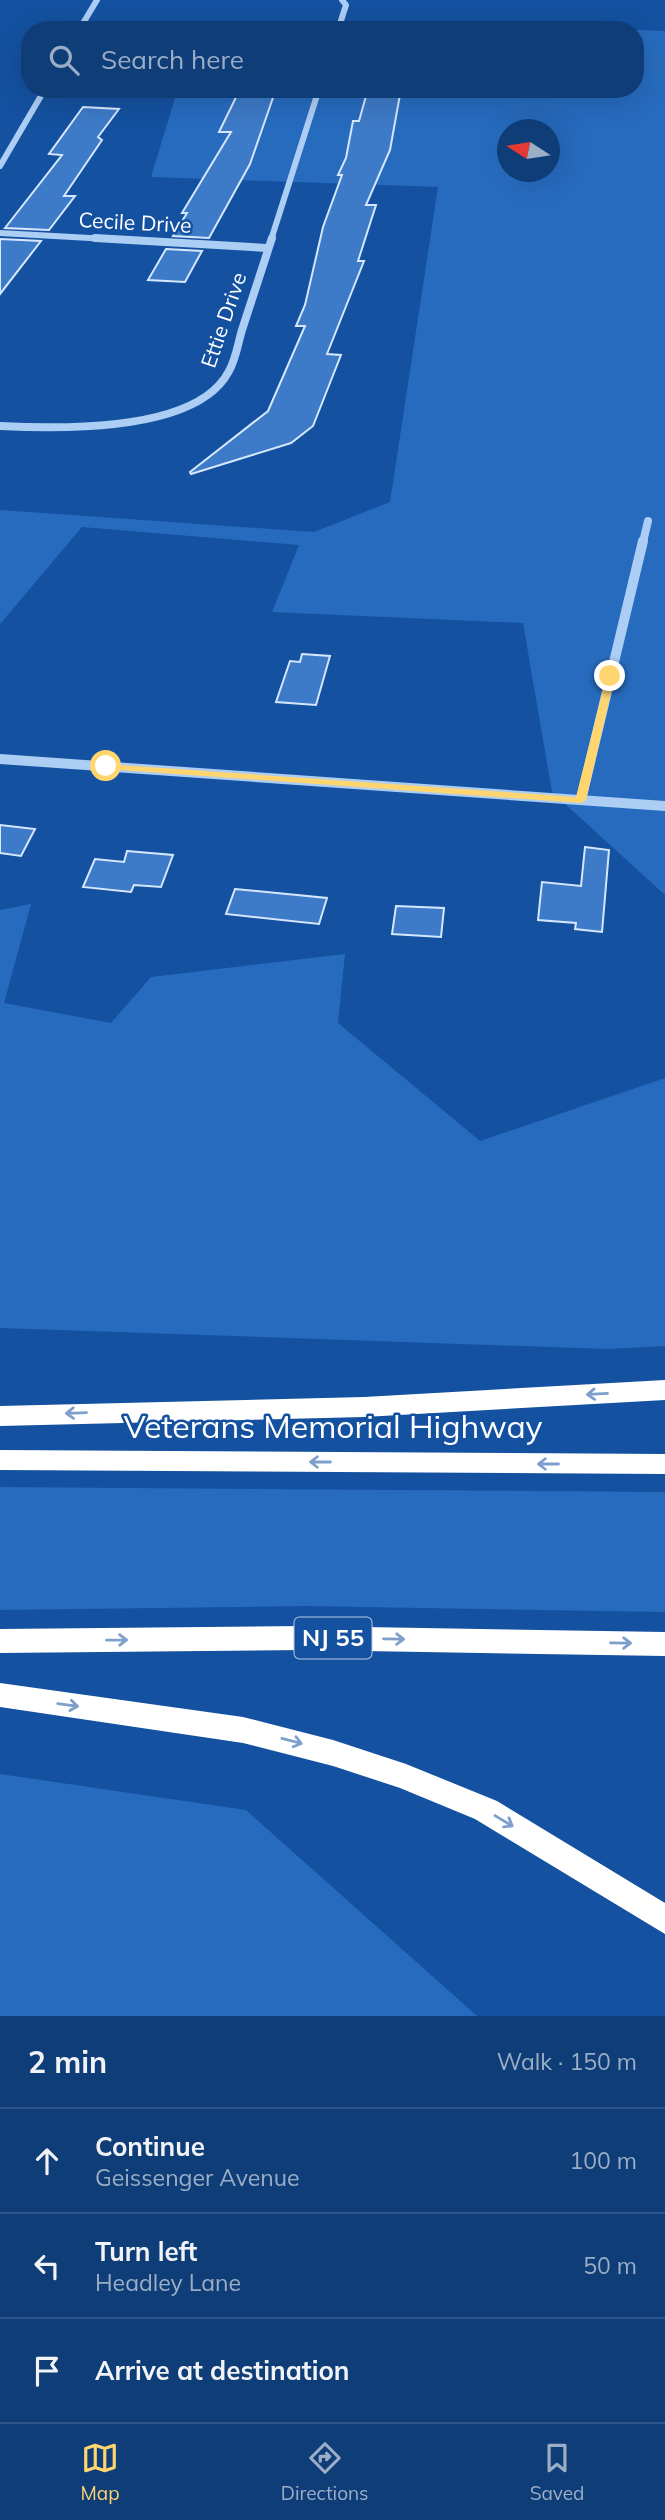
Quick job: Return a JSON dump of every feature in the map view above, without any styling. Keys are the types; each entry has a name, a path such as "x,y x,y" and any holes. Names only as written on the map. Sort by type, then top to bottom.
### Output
{"highway":[{"path":"0,1416 365,1407 665,1390"},
{"name":"Veterans Memorial Highway","path":"0,1460 665,1464"},
{"name":"NJ 55","path":"0,1641 306,1637 665,1644"},
{"path":"0,1695 243,1730 333,1753 406,1777 486,1810 665,1920"}],"street":[{"path":"84,21 97,0"},
{"path":"341,21 346,5 342,0"},
{"path":"0,166 40,98"},
{"name":"Ettie Drive","path":"0,426 70,429 125,422 164,414 206,396 220,384 229,372 316,98"},
{"name":"Cecile Drive","path":"0,233 267,248"},
{"path":"581,800 648,521"},
{"path":"0,759 665,806"}],"shaded area":[{"path":"644,30 665,31 665,895 552,792 523,623 272,612 299,545 82,527 0,624 0,510 314,532 390,502 438,187 151,177 175,98 644,98"},
{"path":"31,904 4,1003 111,1023 151,977 345,954 338,1023 480,1141 665,1078 665,1346 607,1349 0,1328 0,910"},
{"path":"0,1487 665,1492 665,1612 306,1606 0,1610"},
{"path":"0,1774 246,1810 477,2016 0,2016"}],"building":[{"path":"236,98 273,98 250,164 209,238 173,236 187,213 182,213 231,132 219,132"},
{"path":"365,98 399,98 390,150 366,205 376,205 358,261 364,261 327,354 341,355 313,426 291,443 191,474 190,472 268,411 305,326 296,326 305,305 323,227 342,175 338,175 346,158 353,121 359,121"},
{"path":"83,107 119,109 98,137 102,140 64,196 75,196 49,230 5,228 62,155 49,154"},
{"path":"0,239 41,241 0,294"},
{"path":"166,249 202,251 185,282 148,280"},
{"path":"302,654 330,656 316,705 276,702 290,661 300,662"},
{"path":"0,825 35,829 21,856 0,853"},
{"path":"585,847 609,850 602,932 575,929 576,923 538,920 542,882 581,886"},
{"path":"127,851 173,855 161,887 134,885 131,892 83,887 95,859 124,862"},
{"path":"235,889 327,898 319,924 226,914"},
{"path":"396,906 444,908 441,937 392,934"}],"route":[{"path":"106,766 581,800 610,676"}]}
